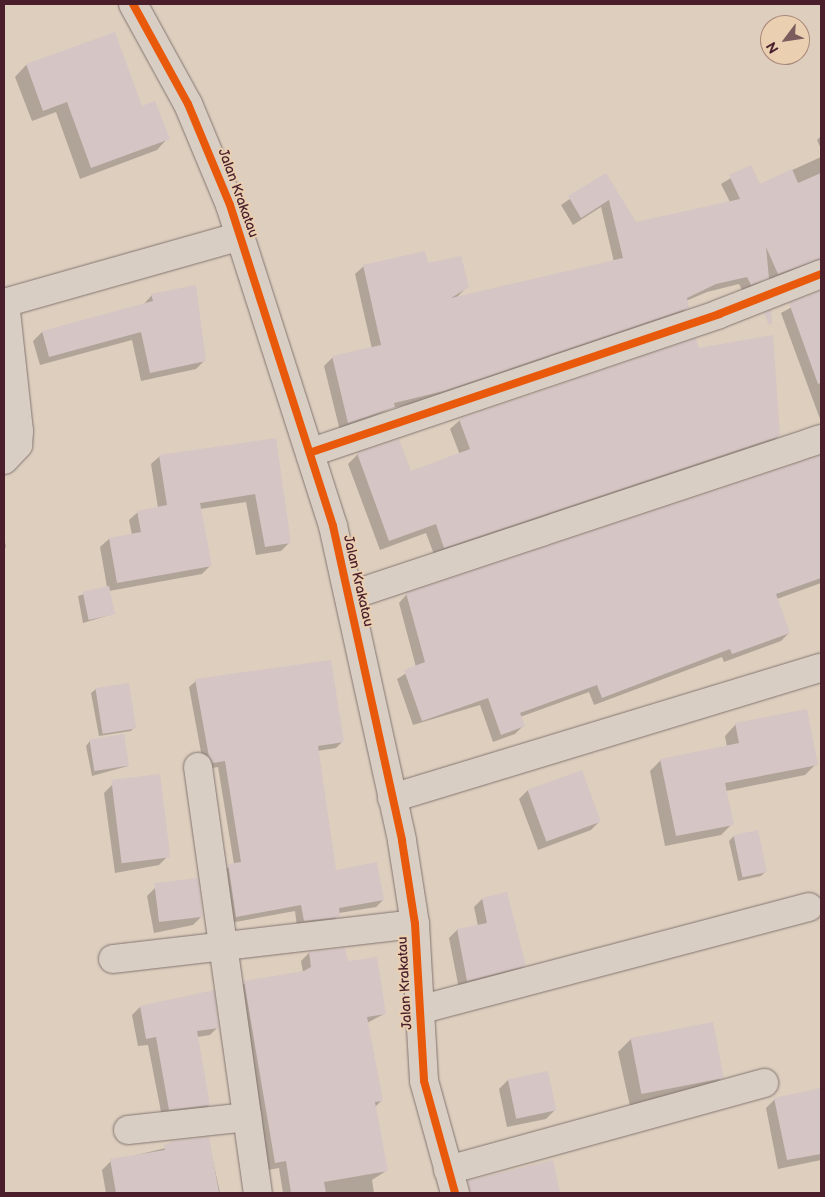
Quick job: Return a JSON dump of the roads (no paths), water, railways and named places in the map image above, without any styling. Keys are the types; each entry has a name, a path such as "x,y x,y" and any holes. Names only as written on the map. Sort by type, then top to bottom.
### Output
{"street":[{"name":"Jalan Krakatau","path":"133,4 188,104 240,236 312,452 348,596 392,798 415,924 424,1081 452,1182"},
{"path":"4,460 16,450 19,431 5,303 240,236"},
{"path":"312,452 719,314 821,274"},
{"path":"348,596 821,439"},
{"path":"392,798 821,668"},
{"path":"198,767 220,945 258,1193"},
{"path":"419,1010 809,907"},
{"path":"113,959 220,945 415,924"},
{"path":"452,1182 764,1083"},
{"path":"128,1130 247,1118"}]}
